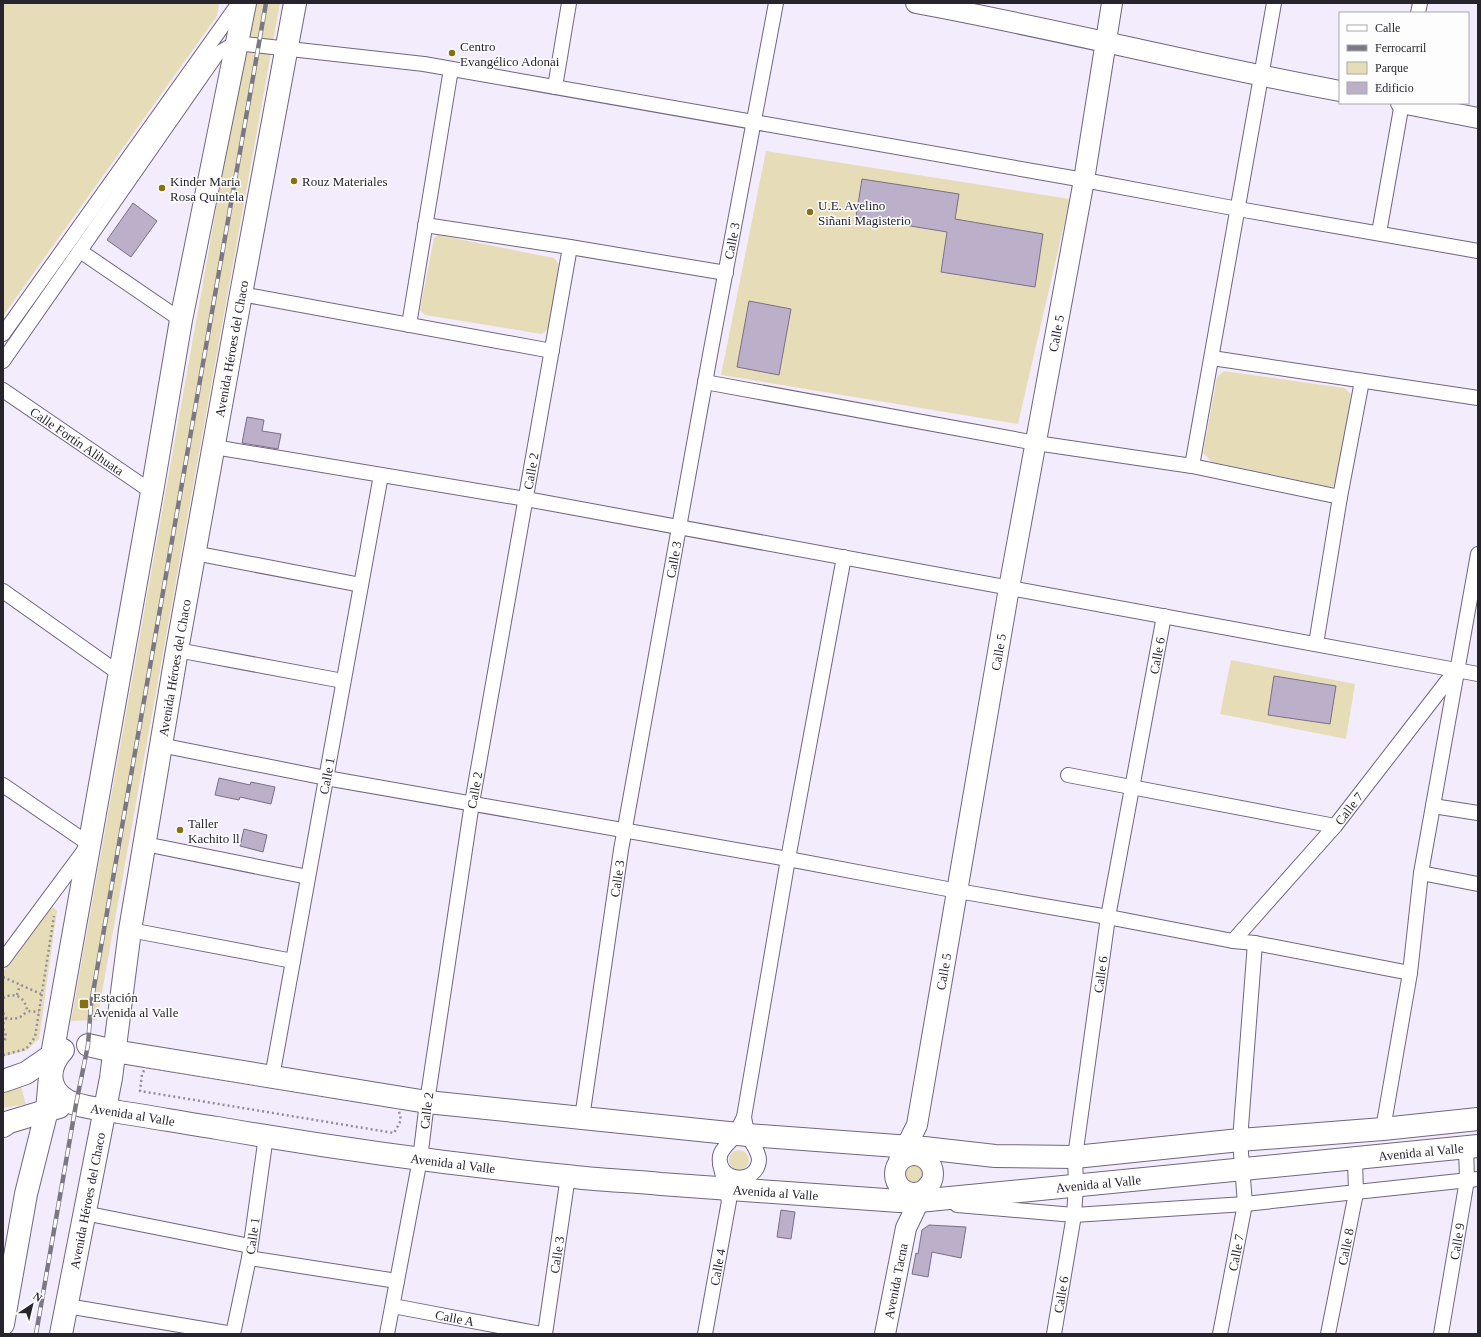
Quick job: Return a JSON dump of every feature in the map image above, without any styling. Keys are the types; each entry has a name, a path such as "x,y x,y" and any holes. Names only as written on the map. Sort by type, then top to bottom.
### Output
{"main road":[{"path":"3,1324 26,1194 47,1110 89,844 181,320 245,3"},
{"name":"Avenida Héroes del Chaco","path":"61,1334 111,1078 130,930 160,745 295,3"},
{"path":"916,3 968,8 1106,42 1262,77 1339,92"},
{"name":"Calle 5","path":"910,1159 958,891 1009,588 1084,180 1112,3"},
{"path":"1407,104 1478,118"},
{"path":"3,1081 55,1060 71,1046 79,1044 88,1045 103,1054 109,1065 111,1078 103,1095 86,1104 76,1104 47,1110 9,1122 3,1126"},
{"name":"Avenida al Valle","path":"88,1045 114,1051 427,1102 742,1134 910,1159 995,1156 1074,1156 1240,1140 1383,1129 1478,1119"},
{"path":"55,1060 52,1082 58,1093 68,1101 76,1104"},
{"name":"Avenida al Valle","path":"76,1104 266,1136 420,1159 568,1176 735,1189 916,1196 1076,1186 1472,1147"},
{"path":"910,1159 933,1170 932,1182 916,1196 918,1193 907,1192 901,1188 910,1159"},
{"name":"Avenida Tacna","path":"885,1334 906,1228 916,1196 910,1159"}],"street":[{"path":"3,334 239,3"},
{"path":"556,87 569,3"},
{"name":"Calle 3","path":"582,1118 625,831 705,382 755,122 776,3"},
{"path":"1192,466 1274,3"},
{"path":"3,361 218,54 236,43 424,64 1478,251"},
{"path":"409,325 451,69"},
{"path":"1379,233 1402,104"},
{"path":"425,225 726,273"},
{"name":"Calle 2","path":"387,1334 420,1159 427,1102 472,803 570,247"},
{"path":"80,251 181,320"},
{"path":"241,294 552,351"},
{"path":"1212,358 1478,398"},
{"path":"1316,644 1340,497 1362,381"},
{"path":"705,382 1036,444 1192,466 1340,497"},
{"name":"Calle Fortín Alihuata","path":"3,390 152,492"},
{"path":"214,447 526,499 1478,674"},
{"name":"Calle 1","path":"272,1077 381,474"},
{"path":"194,553 361,585"},
{"path":"1383,1129 1410,973 1421,873 1456,670 1478,554"},
{"path":"735,1189 738,1178 732,1177 723,1169 720,1164 720,1157 722,1151 742,1134 788,859 844,557"},
{"path":"3,591 120,674"},
{"name":"Calle 6","path":"1054,1334 1074,1215 1076,1186 1074,1156 1108,917 1164,616"},
{"path":"177,650 343,681"},
{"name":"Calle 7","path":"1233,941 1336,826 1456,670"},
{"path":"160,745 326,778 788,859 1410,973"},
{"path":"1068,775 1336,826"},
{"path":"3,785 89,844 3,960"},
{"path":"1433,806 1478,812"},
{"path":"145,844 308,877"},
{"path":"1421,873 1478,884"},
{"path":"130,930 292,961"},
{"name":"Calle 7","path":"1220,1334 1245,1204 1240,1140 1255,944"},
{"path":"735,1189 754,1172 759,1161 758,1155 742,1134"},
{"name":"Calle 1","path":"234,1334 250,1252 266,1136"},
{"name":"Calle 9","path":"1441,1334 1472,1180 1472,1147"},
{"name":"Calle 8","path":"1328,1334 1356,1193 1355,1159"},
{"name":"Calle 4","path":"705,1334 735,1189 720,1164"},
{"name":"Calle 3","path":"545,1334 568,1176"},
{"path":"916,1196 1074,1215 1245,1204 1472,1180"},
{"path":"84,1213 250,1252 397,1281"},
{"path":"66,1306 234,1334"},
{"name":"Calle A","path":"393,1306 541,1334"}],"path":[{"path":"3,1055 26,1049 36,1037 54,912"},
{"path":"3,977 41,994"},
{"path":"17,995 20,985"},
{"path":"3,998 17,995 25,1001 27,1011 23,1016 17,1019 6,1018"},
{"path":"27,1011 39,1012"},
{"path":"3,1013 6,1018"},
{"path":"3,1024 6,1018"},
{"path":"3,1029 6,1035 3,1043"},
{"path":"146,1067 398,1107 401,1120 394,1133 140,1091 142,1074 146,1067"}],"green space":[{"path":"3,3 219,3 217,16 3,316"},
{"path":"253,3 280,3 97,1020 71,1021"},
{"path":"766,151 1070,199 1018,424 721,375"},
{"path":"438,235 554,258 559,264 549,328 542,334 425,315 420,310 434,238"},
{"path":"1224,371 1344,388 1351,394 1337,482 1335,485 1331,487 1212,462 1203,453 1217,377"},
{"path":"1231,660 1355,684 1346,739 1220,714"},
{"path":"53,907 57,911 39,1039 27,1050 3,1057 3,972 49,909"},
{"path":"21,1087 26,1104 3,1108 3,1091"},
{"path":"739,1150 746,1153 749,1160 746,1167 739,1170 732,1167 729,1160 732,1153"},
{"path":"913,1164 920,1167 923,1174 920,1181 913,1184 906,1181 903,1174 906,1167"}],"building":[{"path":"862,179 959,194 955,219 1043,234 1035,287 941,272 947,232 856,217"},
{"path":"133,203 157,221 131,257 107,240"},
{"path":"749,301 791,309 779,375 737,367"},
{"path":"247,417 264,420 262,431 281,434 278,449 242,443"},
{"path":"1274,676 1336,686 1330,724 1268,715"},
{"path":"219,778 250,785 251,782 275,787 271,804 240,797 239,800 215,795"},
{"path":"244,829 267,835 263,852 240,846"},
{"path":"781,1210 795,1212 791,1239 777,1237"},
{"path":"929,1225 966,1227 961,1258 932,1252 928,1277 912,1274 916,1253 918,1254 922,1230"}],"railway":[{"path":"36,1334 76,1104 88,1045 91,1004 266,3"}],"place":[{"name":"Centro Evangélico Adonai","path":"452,53"},
{"name":"Rouz Materiales","path":"294,181"},
{"name":"Kinder Maria Rosa Quintela","path":"162,188"},
{"name":"U.E. Avelino Siñani Magisterio","path":"810,212"},
{"name":"Taller Kachito ll","path":"180,830"},
{"name":"Estación Avenida al Valle","path":"84,1004"}]}
